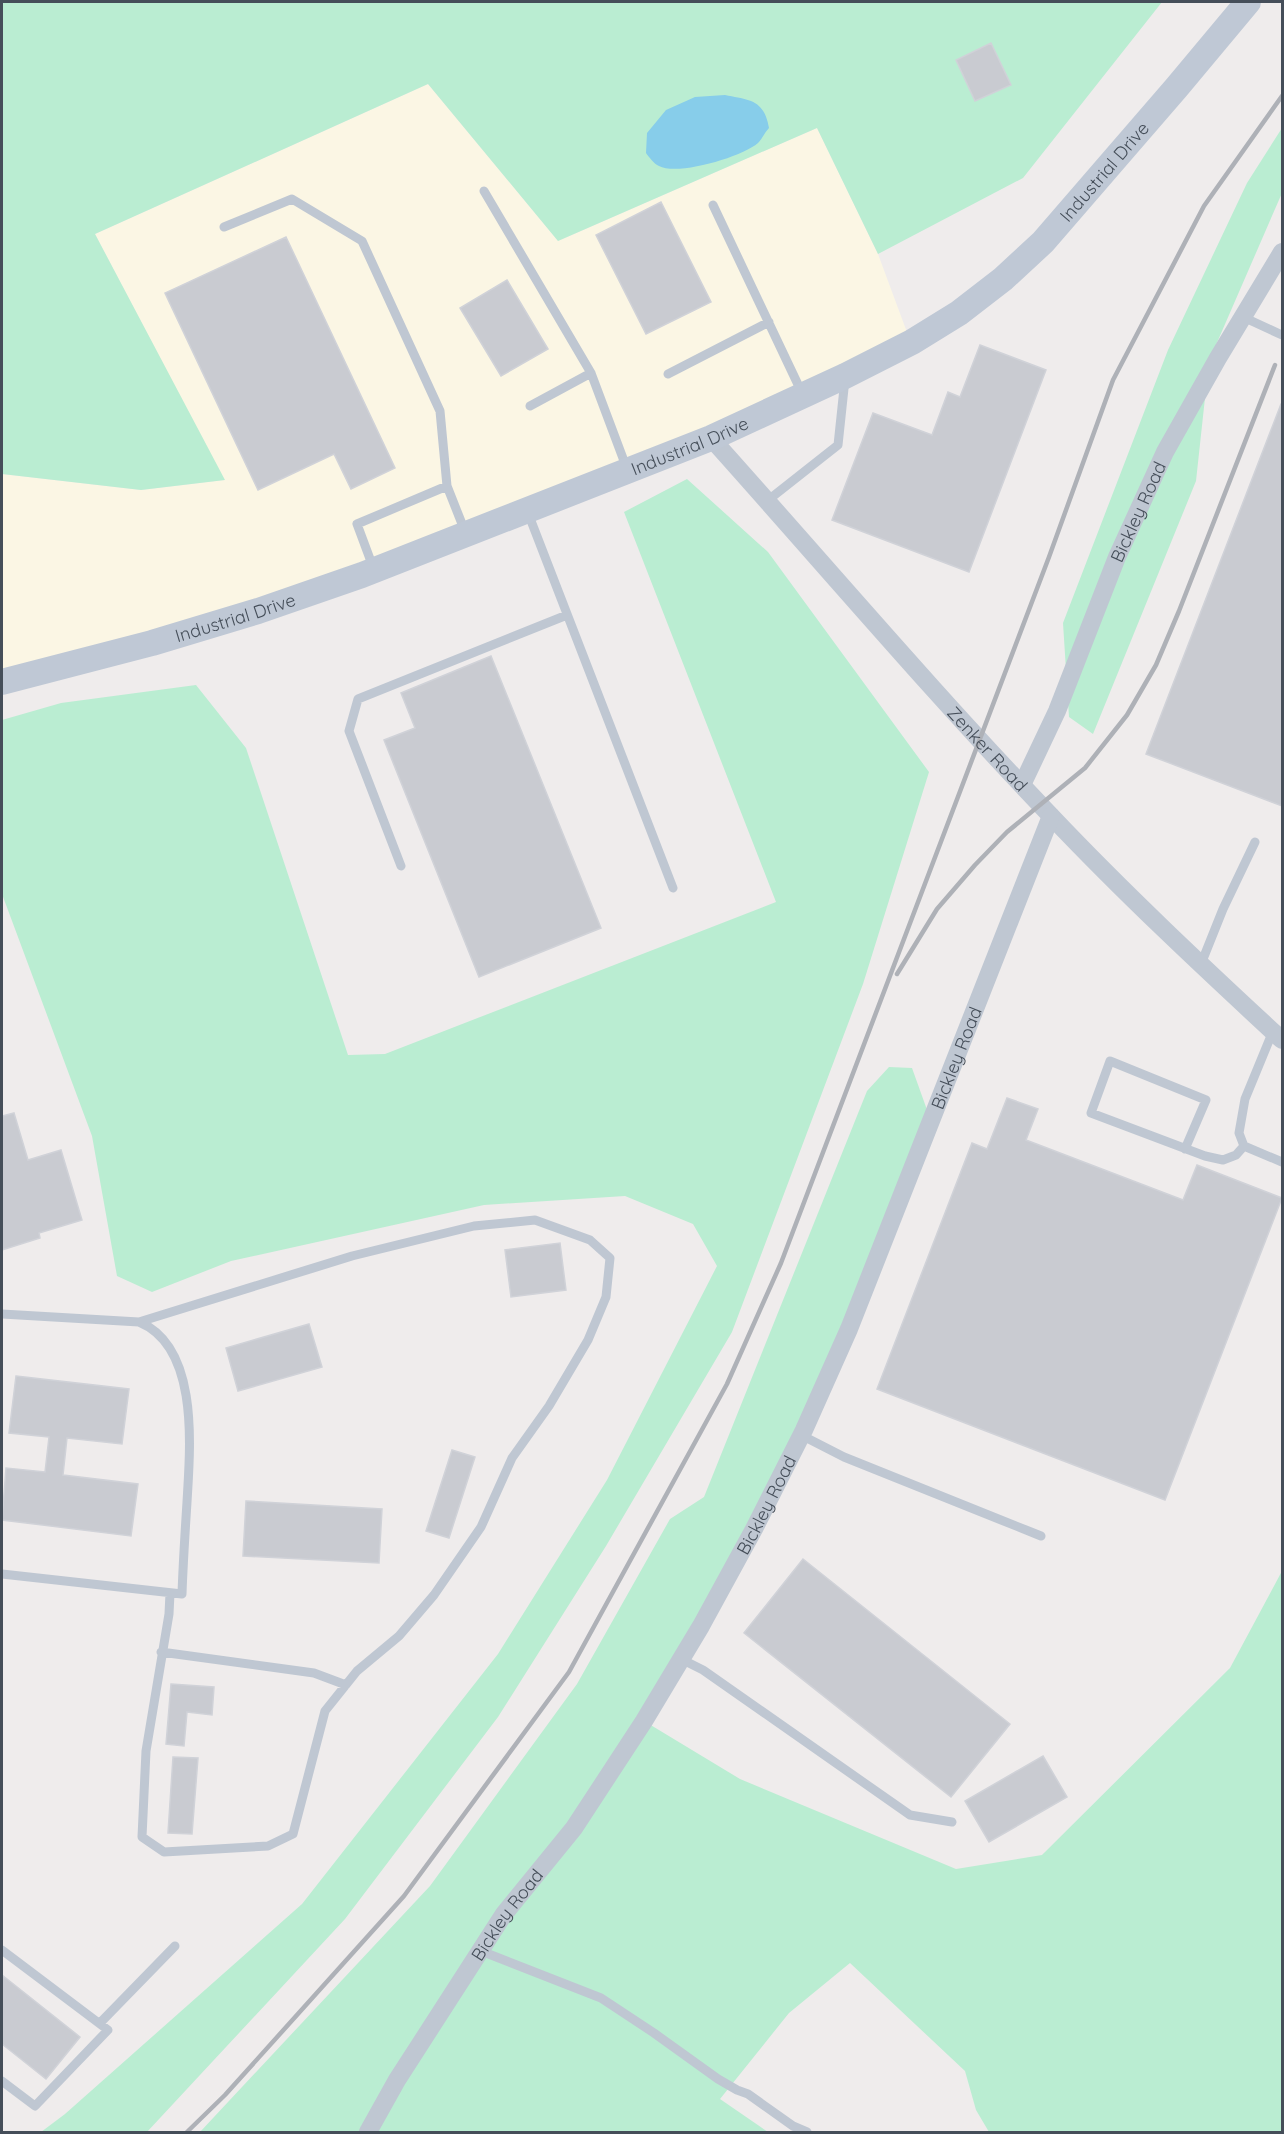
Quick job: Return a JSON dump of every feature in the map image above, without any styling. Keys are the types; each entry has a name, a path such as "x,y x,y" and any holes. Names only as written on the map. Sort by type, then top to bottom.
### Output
{"street":[{"name":"Industrial Drive","path":"2,682 152,643 258,611 374,570 711,438 845,376 912,342 959,313 1003,279 1027,256 1079,202 1248,2"},
{"name":"Bickley Road","path":"1022,785 1057,711 1117,557 1165,452 1282,252"},
{"name":"Zenker Road","path":"711,438 1051,816 1278,1035"},
{"name":"Bickley Road","path":"368,2133 397,2079 504,1914 574,1828 644,1721 754,1529 801,1435 849,1329 1051,816"}],"lane":[{"path":"484,191 591,373 628,471"},
{"path":"224,227 292,199 362,241 440,411 447,486 466,534"},
{"path":"713,205 803,395"},
{"path":"1243,317 1282,335"},
{"path":"668,374 769,322"},
{"path":"530,406 591,373"},
{"path":"767,501 838,445 845,376"},
{"path":"374,570 357,524 447,486"},
{"path":"527,510 673,888"},
{"path":"401,866 349,732 358,699 567,615"},
{"path":"1201,963 1223,909 1255,842"},
{"path":"1278,1035 1245,1099 1239,1133 1244,1146 1282,1162"},
{"path":"1185,1149 1206,1100 1110,1061 1091,1113 1185,1149 1224,1160 1236,1155 1244,1146"},
{"path":"139,1322 352,1256 474,1226 535,1220 590,1240 610,1258 606,1297 588,1340 549,1406 512,1458 481,1527 434,1595 399,1636 357,1671 325,1711 293,1834 268,1846 164,1852 142,1837 146,1751 169,1614 170,1593"},
{"path":"2,1314 139,1322 154,1328 177,1363 188,1399 191,1434 182,1594 2,1574"},
{"path":"801,1435 844,1457 1041,1536"},
{"path":"161,1652 314,1673 346,1685"},
{"path":"681,1659 703,1670 910,1815 952,1822"},
{"path":"100,2024 175,1946"},
{"path":"2,1950 108,2030 35,2106 2,2081"},
{"path":"481,1951 601,1998 718,2079 748,2094 793,2126 807,2133"}],"shaded area":[{"path":"428,84 558,241 817,128 878,254 908,335 756,409 294,591 2,676 2,474 141,490 224,480 95,234"}],"green space":[{"path":"2,2 1162,2 1023,178 878,254 817,128 558,241 428,84 95,234 225,480 141,490 2,474"},
{"path":"1282,128 1282,193 1209,361 1196,481 1093,734 1069,717 1063,623 1168,350 1247,183"},
{"path":"687,479 768,552 929,772 863,984 732,1332 606,1546 498,1717 345,1919 147,2132 41,2132 65,2114 302,1904 498,1654 607,1480 717,1266 693,1224 625,1196 484,1205 231,1261 152,1292 117,1276 92,1136 2,894 2,720 61,703 196,685 246,748 348,1055 385,1054 776,902 624,512"},
{"path":"889,1067 912,1068 931,1121 849,1329 644,1721 740,1779 956,1869 1042,1855 1230,1668 1282,1571 1282,2132 989,2132 976,2110 965,2071 850,1963 789,2013 720,2099 768,2132 200,2132 430,1886 577,1684 670,1519 704,1497 867,1091"}],"water":[{"path":"725,95 754,102 763,111 769,128 758,143 725,159 694,167 680,169 655,164 646,153 647,133 666,110 695,97"}],"building":[{"path":"991,43 1011,85 975,101 956,60"},
{"path":"661,202 711,302 646,334 596,235"},
{"path":"286,237 395,468 351,489 334,454 258,490 165,293"},
{"path":"507,280 548,349 501,376 460,308"},
{"path":"980,345 1046,370 969,572 832,520 873,413 932,435 948,392 960,397"},
{"path":"1282,404 1282,806 1146,754"},
{"path":"491,656 601,928 479,977 384,740 415,728 401,693"},
{"path":"1007,1098 1038,1109 1026,1140 1183,1200 1197,1165 1282,1198 1165,1500 877,1389 972,1143 987,1149"},
{"path":"14,1113 28,1160 61,1150 82,1220 39,1233 40,1238 2,1250 2,1116"},
{"path":"560,1243 566,1290 511,1297 505,1250"},
{"path":"309,1324 322,1367 238,1391 226,1348"},
{"path":"16,1376 129,1389 122,1444 67,1438 63,1475 138,1484 131,1536 2,1520 6,1468 45,1472 49,1437 9,1433"},
{"path":"452,1450 475,1457 449,1538 426,1531"},
{"path":"246,1501 382,1509 379,1563 243,1556"},
{"path":"803,1559 1010,1724 951,1797 744,1633"},
{"path":"171,1684 214,1687 212,1715 187,1712 184,1746 166,1744"},
{"path":"1043,1756 1067,1797 989,1842 965,1801"},
{"path":"173,1757 198,1758 192,1834 168,1833"},
{"path":"2,1975 80,2037 46,2079 2,2044"}],"railway":[{"path":"187,2132 225,2095 404,1896 569,1672 727,1384 781,1263 1049,557 1113,380 1204,206 1282,96"},
{"path":"897,974 937,909 975,865 1007,832 1085,768 1127,715 1156,665 1179,611 1275,365"}]}
